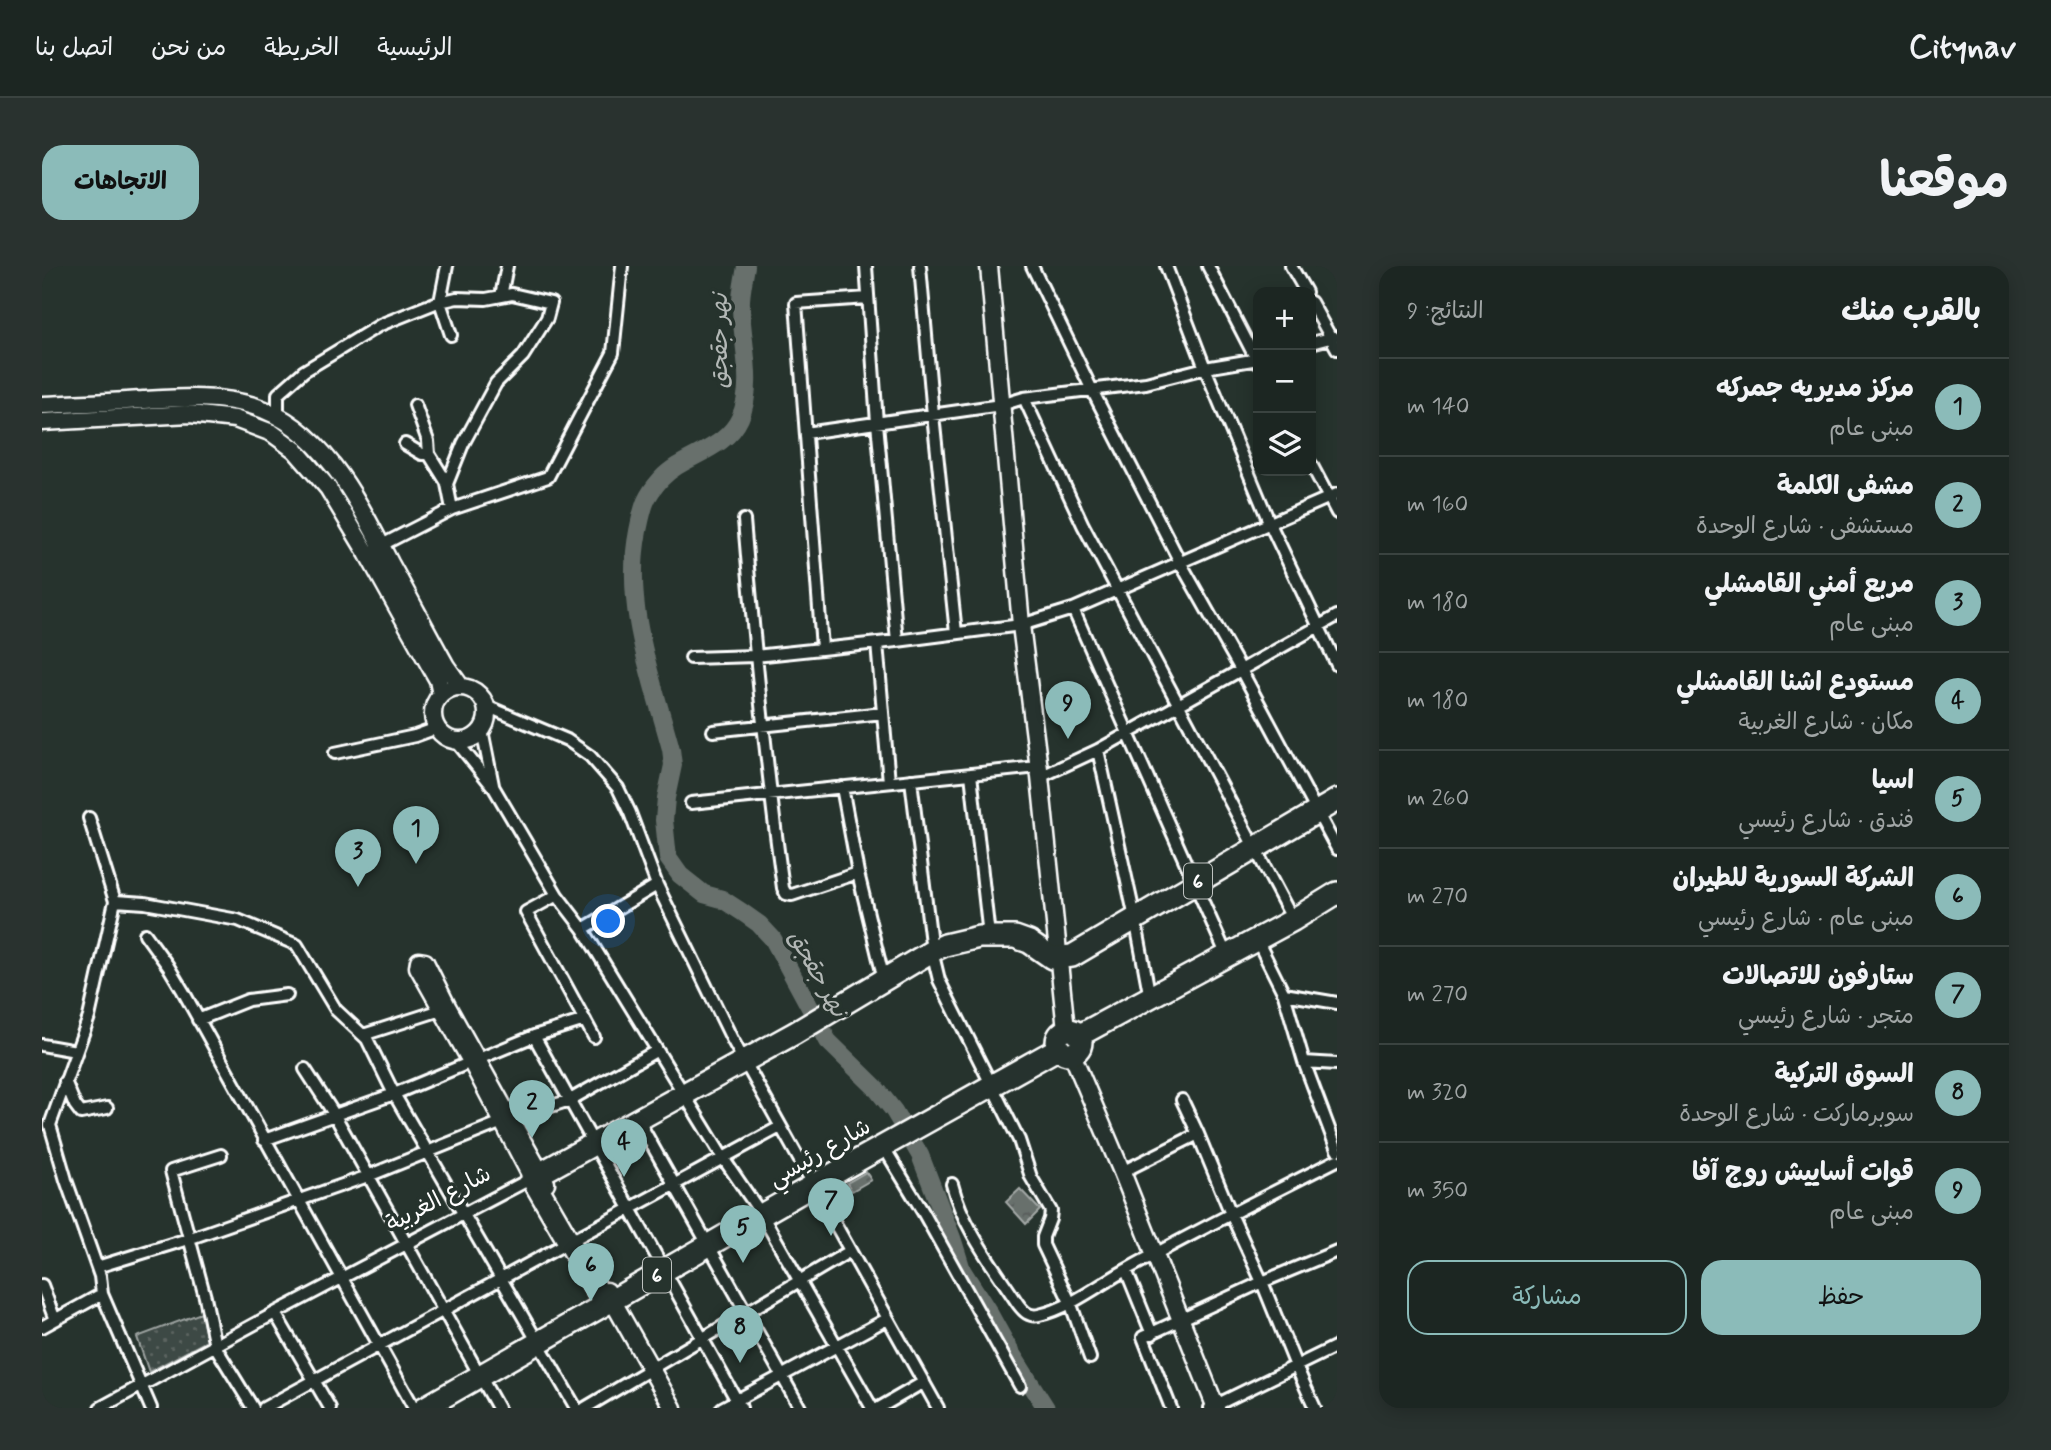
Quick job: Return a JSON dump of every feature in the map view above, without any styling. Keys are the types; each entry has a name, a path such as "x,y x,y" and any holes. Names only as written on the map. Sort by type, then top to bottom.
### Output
{"highway":[{"name":"6","path":"1058,958 1080,952 1337,800"},
{"name":"شارع رئيسي","path":"424,1408 762,1214 1293,920 1337,893"},
{"name":"شارع الغربية","path":"536,1175 800,1030 932,951 967,939 989,936 1022,939 1048,957 1058,958"},
{"path":"536,1175 609,1302"}],"street":[{"path":"447,266 440,302 452,335"},
{"path":"501,296 507,266"},
{"path":"374,549 452,509 548,477 614,353 622,266"},
{"path":"866,266 897,641"},
{"path":"920,266 956,633"},
{"path":"989,266 1021,625 1069,1042 1156,1255 1213,1407 1337,1346"},
{"path":"1032,266 1180,562 1337,849"},
{"path":"1166,266 1270,524 1337,665"},
{"path":"1208,266 1253,353"},
{"path":"1291,266 1303,287"},
{"path":"278,415 278,394 304,371 380,325 457,298 486,299 512,294 551,303 547,318 523,356 496,383 478,414 447,483"},
{"path":"822,648 796,303 868,298"},
{"path":"1316,310 1334,337 1337,349"},
{"path":"1316,342 1334,337"},
{"path":"806,433 1001,405 1024,398 1146,383 1205,368 1253,362"},
{"path":"42,405 178,398 222,400 253,406 278,415 325,456 344,481 438,680 441,695"},
{"path":"1024,398 1083,525 1293,920"},
{"path":"415,405 428,440 429,454 447,483 452,509"},
{"path":"42,422 190,414 228,417 272,433 290,445 316,472 374,549 461,687"},
{"path":"405,444 422,454 429,454"},
{"path":"1316,471 1333,496 1337,513"},
{"path":"691,658 755,656 1021,625 1073,609 1333,496"},
{"path":"744,520 755,656 783,888 786,894 792,895 858,873"},
{"path":"1073,609 1227,956"},
{"path":"691,803 971,774 1039,772 1098,750 1337,617"},
{"path":"877,643 889,782"},
{"path":"461,687 477,692 488,715 482,730 471,739 456,741 437,728 433,711 446,690 461,687"},
{"path":"486,706 567,740 600,766 625,801 657,885 743,1061 938,1408"},
{"path":"713,731 883,713"},
{"path":"335,753 415,736 437,728"},
{"path":"482,730 494,788"},
{"path":"456,741 494,788 557,895 583,929 723,1158 762,1214 872,1408"},
{"path":"1098,750 1150,998"},
{"path":"971,774 989,936"},
{"path":"911,780 932,951 943,989 1019,1140 1031,1177 1051,1211 1044,1245 1070,1303 1090,1359"},
{"path":"842,787 858,873 884,981"},
{"path":"89,818 115,901 89,1017 50,1125 100,1276 102,1294 151,1408"},
{"path":"583,929 657,885"},
{"path":"557,895 526,912 594,1037"},
{"path":"115,901 145,903 238,920 297,945 336,1010 367,1039 427,1153 576,1408"},
{"path":"145,934 168,966 414,1408"},
{"path":"1256,940 1284,994 1304,1062 1337,1150"},
{"path":"475,1061 442,1010 417,965 419,961 425,962 536,1175"},
{"path":"1284,994 1337,1003"},
{"path":"198,1020 248,1000 287,995"},
{"path":"363,1035 442,1010"},
{"path":"264,1140 394,1094 534,1036 584,1020"},
{"path":"534,1036 739,1404"},
{"path":"42,1045 76,1052"},
{"path":"97,1267 188,1239 369,1176 507,1121 570,1100 656,1051"},
{"path":"1304,1062 1337,1064"},
{"path":"305,1069 334,1114 498,1408"},
{"path":"65,1081 81,1113 107,1108"},
{"path":"1182,1100 1315,1408"},
{"path":"638,1119 800,1408"},
{"path":"264,1408 780,1127"},
{"path":"1122,1172 1198,1134"},
{"path":"887,1144 1020,1386"},
{"path":"221,1155 171,1171 205,1297 215,1346 253,1408"},
{"path":"952,1184 956,1199 975,1237 1024,1312 1031,1316 1070,1303 1126,1270 1337,1160"},
{"name":"شارع الغربية","path":"100,1408 536,1175"},
{"path":"585,1408 850,1251"},
{"path":"1171,1408 1143,1337 1337,1251"},
{"path":"1126,1270 1152,1334"},
{"path":"42,1285 55,1320"},
{"path":"42,1327 102,1294"},
{"path":"609,1302 647,1371 673,1408"},
{"path":"275,1313 330,1408"},
{"path":"722,1408 739,1404 782,1376 887,1318"},
{"path":"647,1371 662,1408"},
{"path":"879,1408 923,1382"}],"shaded area":[{"path":"201,1313 207,1341 149,1372 137,1337"}],"water":[{"path":"866,1172 871,1180 852,1191 847,1183"},
{"path":"1020,1189 1040,1210 1026,1224 1006,1202"}],"waterway":[{"name":"نهر جقجق","path":"746,266 741,303 747,392 740,418 724,438 670,471 651,492 641,515 634,559 634,587 642,642 673,765 664,820 668,858 680,875 704,894 722,899 742,912 759,924 773,939 828,1041 875,1087 894,1111 920,1155 962,1270 1046,1408"}],"place":[{"name":"قوات أساييش روج آفا","path":"1068,739"},
{"name":"مركز مديريه جمركه","path":"416,864"},
{"name":"مربع أمني القامشلي","path":"358,887"},
{"name":"مشفى الكلمة","path":"532,1138"},
{"name":"مستودع اشنا القامشلي","path":"624,1177"},
{"name":"ستارفون للاتصالات","path":"831,1236"},
{"name":"اسيا","path":"743,1263"},
{"name":"الشركة السورية للطيران","path":"591,1301"},
{"name":"السوق التركية","path":"740,1363"}]}
